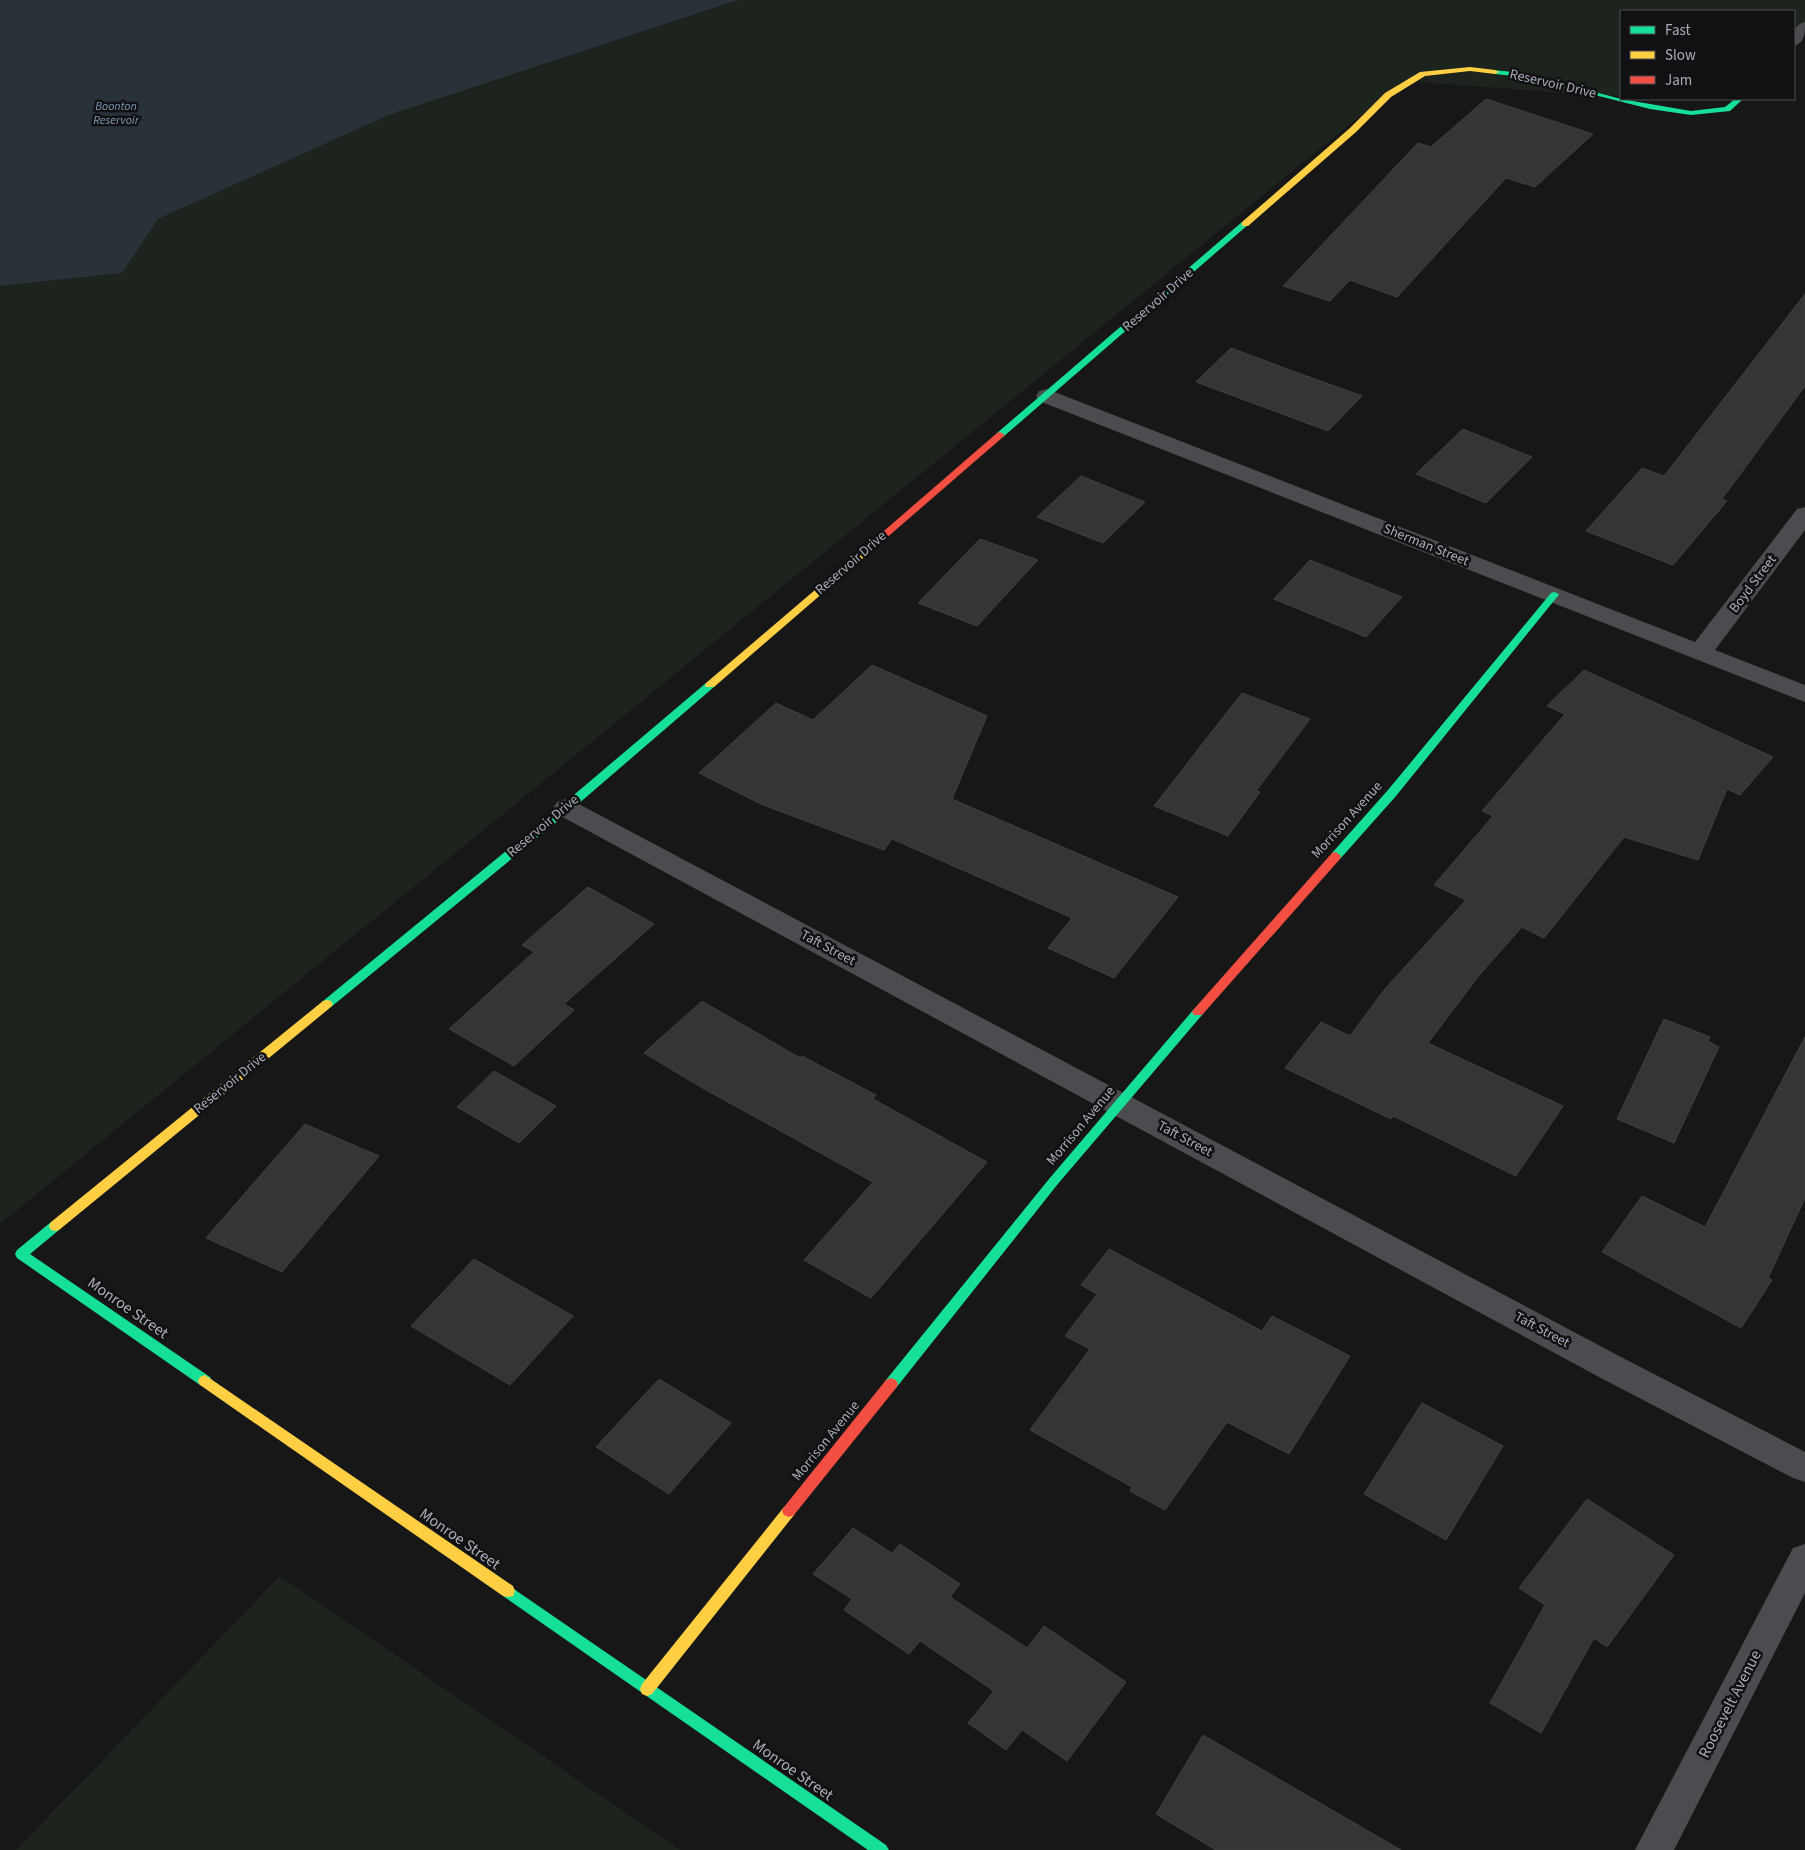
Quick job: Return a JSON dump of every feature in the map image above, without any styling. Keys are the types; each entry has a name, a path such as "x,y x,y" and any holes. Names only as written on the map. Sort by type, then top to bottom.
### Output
{"street":[{"path":"1795,40 1805,27"},
{"name":"Reservoir Drive","path":"22,1254 566,808 1229,239 1353,130 1388,95 1423,74 1470,68 1524,75 1620,99"},
{"name":"Reservoir Drive","path":"1622,100 1691,114 1727,109 1738,100"},
{"name":"Sherman Street","path":"1047,396 1805,694"},
{"name":"Boyd Street","path":"1700,653 1805,514"},
{"name":"Morrison Avenue","path":"647,1689 1053,1182 1242,961 1392,793 1554,595"},
{"name":"Taft Street","path":"566,808 1610,1367 1805,1468"},
{"name":"Monroe Street","path":"22,1254 647,1689 882,1850"},
{"name":"Roosevelt Avenue","path":"1654,1850 1805,1559"}],"shaded area":[{"path":"738,0 1805,0 1805,35 1795,46 1795,10 1620,10 1620,97 1403,81 0,1224 0,286 122,273 158,219 389,115"},
{"path":"280,1576 680,1850 16,1850"}],"water":[{"name":"Boonton Reservoir","path":"0,0 738,0 389,115 158,219 122,273 0,286"}],"building":[{"path":"1486,99 1593,134 1535,187 1506,178 1397,297 1350,280 1330,301 1283,286 1418,143 1431,147"},
{"path":"1805,294 1805,386 1722,499 1727,501 1673,565 1586,531 1642,468 1664,476"},
{"path":"1231,348 1362,396 1328,431 1196,382"},
{"path":"1463,429 1532,457 1486,503 1416,474"},
{"path":"1081,476 1145,502 1103,543 1037,517"},
{"path":"980,539 1038,560 977,626 918,603"},
{"path":"1310,560 1402,597 1366,637 1274,599"},
{"path":"872,665 987,716 952,799 1178,897 1114,978 1048,948 1072,918 892,839 884,850 763,805 699,773 776,703 813,720"},
{"path":"1584,670 1773,757 1740,795 1727,789 1698,860 1624,837 1544,938 1522,927 1481,973 1428,1043 1563,1106 1516,1176 1393,1116 1391,1119 1285,1068 1321,1022 1350,1036 1384,990 1466,900 1434,885 1493,816 1482,811 1565,714 1547,706"},
{"path":"1242,693 1310,719 1256,791 1260,792 1228,836 1154,806"},
{"path":"588,887 654,924 564,1004 574,1010 514,1066 449,1029 534,952 522,945"},
{"path":"702,1001 800,1058 802,1056 876,1095 873,1099 987,1162 871,1298 804,1260 873,1182 699,1086 644,1053"},
{"path":"1664,1019 1710,1037 1708,1041 1719,1047 1674,1143 1617,1119"},
{"path":"1805,1037 1805,1198 1768,1278 1772,1280 1741,1328 1602,1252 1642,1196 1705,1227"},
{"path":"494,1071 556,1106 519,1143 457,1107"},
{"path":"305,1124 379,1156 282,1272 206,1238"},
{"path":"1109,1249 1262,1331 1272,1316 1350,1356 1289,1454 1227,1422 1165,1510 1130,1491 1132,1487 1030,1430 1090,1349 1065,1336 1097,1294 1081,1285"},
{"path":"474,1259 573,1316 510,1385 411,1326"},
{"path":"659,1379 731,1423 669,1494 596,1447"},
{"path":"1422,1403 1503,1446 1446,1540 1364,1494"},
{"path":"1587,1499 1674,1555 1607,1647 1594,1638 1541,1733 1490,1703 1545,1605 1519,1588"},
{"path":"853,1528 892,1553 900,1544 960,1584 950,1597 1027,1648 1044,1626 1126,1682 1067,1761 1022,1730 1006,1750 968,1723 994,1691 920,1641 909,1654 844,1610 852,1599 813,1574"},
{"path":"1203,1735 1401,1850 1216,1850 1156,1814"}],"traffic: fast":[{"path":"1495,72 1524,75 1620,99"},
{"path":"1622,100 1650,107 1691,113 1727,109 1738,100"},
{"path":"1000,435 1245,224"},
{"path":"1336,856 1392,793 1554,595"},
{"path":"327,1004 566,808 710,685"},
{"path":"891,1384 1053,1182 1198,1012"},
{"path":"55,1226 21,1254 205,1381"},
{"path":"508,1591 881,1850"}],"traffic: slow":[{"path":"1245,224 1353,130 1388,95 1423,74 1470,69 1495,72"},
{"path":"710,685 873,545"},
{"path":"55,1226 327,1004"},
{"path":"205,1381 508,1591"},
{"path":"647,1689 789,1511"}],"traffic: jam":[{"path":"873,545 1000,435"},
{"path":"1198,1012 1336,856"},
{"path":"789,1511 891,1384"}]}
